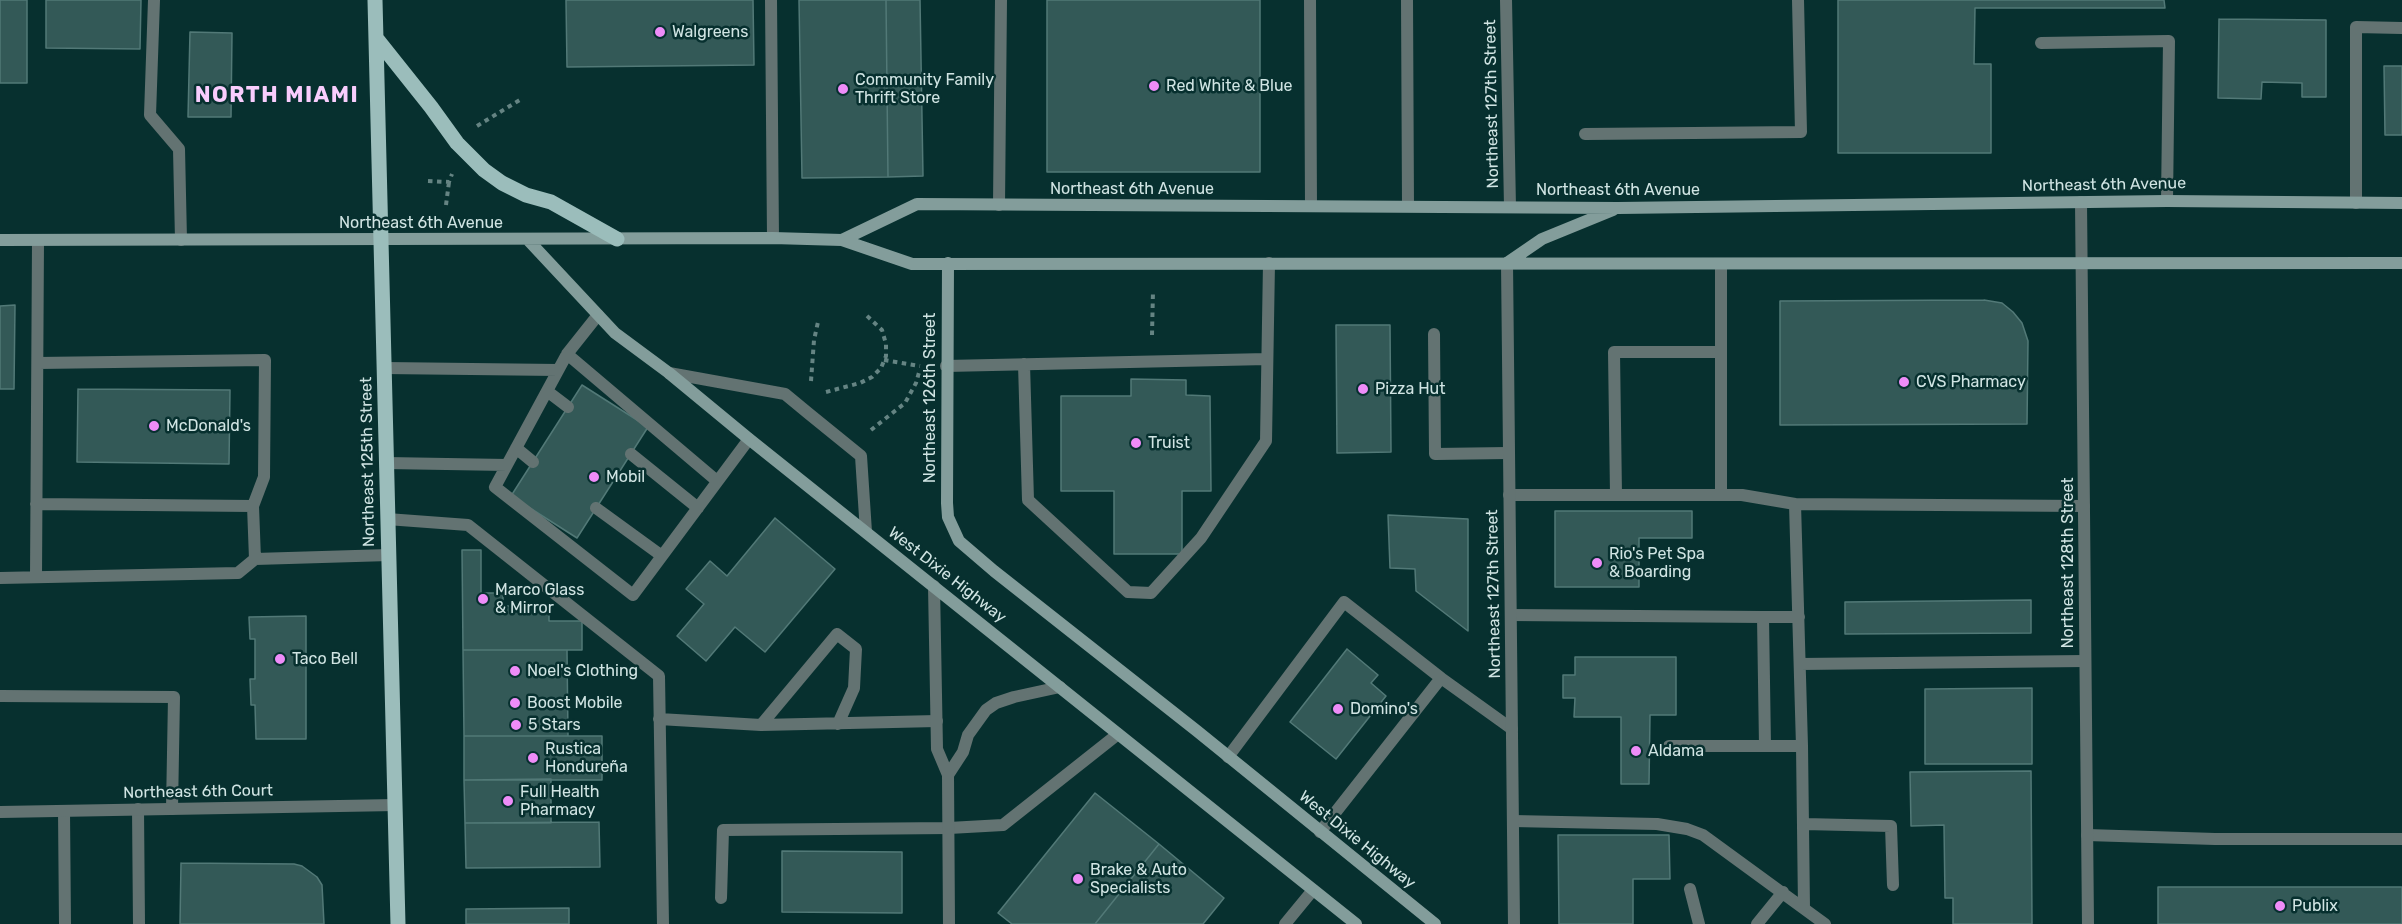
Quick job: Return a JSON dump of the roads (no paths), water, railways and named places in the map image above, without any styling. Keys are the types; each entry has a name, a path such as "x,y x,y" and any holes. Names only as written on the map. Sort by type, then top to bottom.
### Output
{"main road":[{"name":"Northeast 125th Street","path":"375,0 398,924"},
{"path":"376,38 457,143 484,170 502,183 526,195 551,202 617,238"},
{"name":"Northeast 6th Avenue","path":"842,240 917,204 1618,208 2167,201 2402,203"},
{"path":"1507,263 1542,239 1618,208"},
{"name":"Northeast 6th Avenue","path":"0,240 380,238 529,241 617,238 773,238 842,240 912,264 2402,263"},
{"name":"West Dixie Highway","path":"529,241 615,333 669,373 1356,924"},
{"name":"Northeast 126th Street","path":"948,263 947,503 948,517 953,531"},
{"name":"West Dixie Highway","path":"953,531 968,550 994,572 1435,924"}],"street":[{"path":"154,0 150,115 179,149 181,240"},
{"path":"771,0 773,238"},
{"path":"999,204 1000,0"},
{"path":"1310,0 1311,206"},
{"path":"1407,0 1408,206"},
{"name":"Northeast 127th Street","path":"1506,0 1510,207"},
{"path":"1585,134 1801,132 1798,0"},
{"path":"2355,203 2356,27 2402,28"},
{"path":"2041,43 2169,41 2167,201"},
{"name":"Northeast 128th Street","path":"2081,202 2088,924"},
{"path":"36,577 38,241"},
{"path":"1024,364 1028,500 1128,592 1150,593 1201,538 1266,441 1269,263"},
{"name":"Northeast 127th Street","path":"1507,263 1514,924"},
{"path":"1720,265 1721,495"},
{"path":"598,315 567,354 495,488 633,596 749,439"},
{"path":"1434,334 1435,454 1508,453"},
{"path":"1616,495 1614,352 1721,352"},
{"path":"567,354 717,481"},
{"path":"946,366 1267,359"},
{"path":"38,363 265,360 264,477 253,506 255,559"},
{"path":"384,368 558,370"},
{"path":"669,373 785,394 861,456 866,532"},
{"path":"547,391 568,407"},
{"path":"516,448 533,462"},
{"path":"631,454 698,508"},
{"path":"386,463 507,465"},
{"path":"1509,495 1742,495 1794,504 2084,506"},
{"path":"36,504 253,506"},
{"path":"1794,504 1799,617 1804,908"},
{"path":"596,508 662,556"},
{"path":"387,519 468,525 659,676 663,924"},
{"path":"0,578 238,573 255,559 389,555"},
{"path":"934,586 937,749 948,775 949,924"},
{"path":"1228,757 1344,602 1441,678 1512,729"},
{"path":"1511,615 1799,617"},
{"path":"1763,617 1766,746"},
{"path":"761,725 837,634 855,649 854,688 838,724"},
{"path":"1800,664 2085,661"},
{"path":"1320,831 1441,678"},
{"path":"948,775 963,752 968,735 986,710 1014,697 1060,687"},
{"path":"0,696 174,697 172,809"},
{"path":"658,719 761,725 937,721"},
{"path":"721,898 723,830 949,828 1003,825 1118,734"},
{"path":"1669,746 1802,746"},
{"name":"Northeast 6th Court","path":"0,812 396,806"},
{"path":"138,809 139,924"},
{"path":"64,811 65,924"},
{"path":"1514,821 1657,824 1687,829 1703,835 1825,924"},
{"path":"1804,824 1891,826 1893,885"},
{"path":"2087,835 2216,839 2402,839"},
{"path":"1690,889 1699,924"},
{"path":"1286,924 1313,890"},
{"path":"1757,924 1783,892"}],"place":[{"name":"Walgreens","path":"660,32"},
{"name":"Red White & Blue","path":"1154,86"},
{"name":"Community Family Thrift Store","path":"843,89"},
{"name":"CVS Pharmacy","path":"1904,382"},
{"name":"Pizza Hut","path":"1363,389"},
{"name":"McDonald's","path":"154,426"},
{"name":"Truist","path":"1136,443"},
{"name":"Mobil","path":"594,477"},
{"name":"Rio's Pet Spa & Boarding","path":"1597,563"},
{"name":"Marco Glass & Mirror","path":"483,599"},
{"name":"Taco Bell","path":"280,659"},
{"name":"Noel's Clothing","path":"515,671"},
{"name":"Boost Mobile","path":"515,703"},
{"name":"Domino's","path":"1338,709"},
{"name":"5 Stars","path":"516,725"},
{"name":"Aldama","path":"1636,751"},
{"name":"Rustica Hondureña","path":"533,758"},
{"name":"Full Health Pharmacy","path":"508,801"},
{"name":"Brake & Auto Specialists","path":"1078,879"},
{"name":"Publix","path":"2280,906"}],"district":[{"name":"NORTH MIAMI","path":"277,96"}]}
